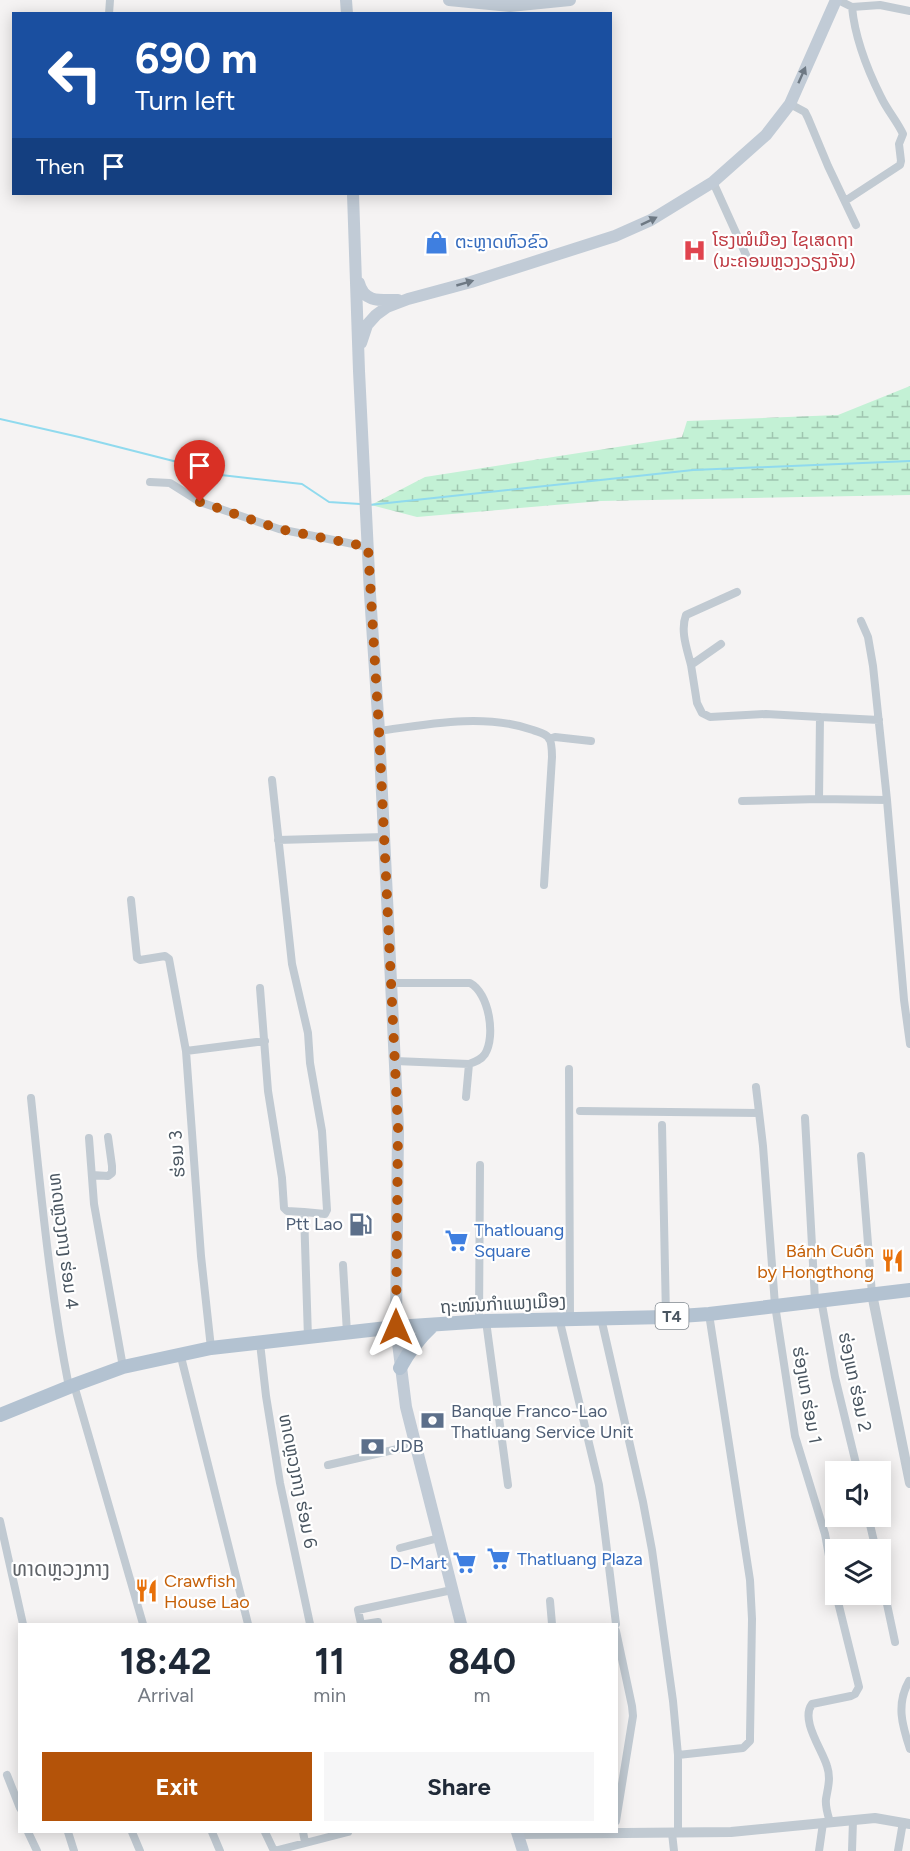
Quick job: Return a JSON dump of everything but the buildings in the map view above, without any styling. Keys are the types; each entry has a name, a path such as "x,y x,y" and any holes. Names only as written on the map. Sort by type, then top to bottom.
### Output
{"main road":[{"path":"449,0 507,6 570,0"},
{"path":"359,371 362,337 367,325 387,308 408,299 615,236 651,220 713,182 766,135 790,104 837,0"},
{"path":"353,195 366,519 379,730 398,1128 396,1327 406,1407 461,1623"},
{"path":"356,263 359,286 367,297 380,300 408,299"},
{"name":"ຖະໜົນກຳແພງເມືອງ","path":"0,1415 123,1367 211,1348 396,1327 483,1321 709,1314 910,1290"},
{"path":"400,1368 416,1342 433,1325"},
{"path":"517,1833 523,1851"}],"street":[{"path":"837,0 852,7 886,6 910,11"},
{"path":"845,201 900,165 898,144 903,134 871,75 857,37 852,7"},
{"path":"790,104 805,112 855,225"},
{"path":"713,182 746,255"},
{"path":"150,482 170,483 200,502 279,529 368,547"},
{"path":"738,592 686,615 685,640 692,665 697,703 702,714 710,717 766,714 879,720"},
{"path":"861,621 873,666 910,1044"},
{"path":"692,665 721,644"},
{"path":"819,799 820,717"},
{"path":"379,730 420,725 488,722 516,724 543,733 549,739 552,757 544,885"},
{"path":"549,739 555,737 591,741"},
{"path":"260,988 268,1091 282,1178 284,1208 287,1211 325,1214 327,1210 322,1131 310,1063 308,1033 292,964 272,780"},
{"path":"742,801 887,800"},
{"path":"278,840 384,837"},
{"name":"ຮ່ອມ 3","path":"131,900 137,958 140,960 165,956 169,959 186,1051 201,1256 211,1348"},
{"path":"391,983 470,983 477,988 490,1016 489,1041 484,1056 476,1062 469,1064 395,1062"},
{"path":"186,1051 265,1041"},
{"path":"466,1097 469,1064"},
{"path":"569,1069 564,1319 599,1485 616,1623"},
{"name":"ຮ່ອງແກ ຮ່ອມ 1","path":"756,1087 774,1305 795,1436 826,1539"},
{"name":"ທາດຫຼວງກາງ ຮ່ອມ 4","path":"31,1098 55,1305 71,1386 143,1623"},
{"path":"580,1111 759,1113"},
{"name":"ຮ່ອງແກ ຮ່ອມ 2","path":"805,1118 818,1300 855,1461"},
{"path":"662,1125 666,1317"},
{"path":"92,1175 108,1176 112,1173 108,1137"},
{"path":"89,1138 94,1204 123,1367"},
{"path":"861,1156 872,1294 910,1483"},
{"path":"480,1165 483,1321 508,1485"},
{"path":"304,1212 308,1338"},
{"path":"343,1264 347,1333"},
{"path":"678,1755 743,1748 750,1741 752,1619 750,1580 709,1314"},
{"path":"601,1318 647,1521 668,1659 678,1755 674,1851"},
{"name":"ທາດຫຼວງກາງ ຮ່ອມ 6","path":"260,1343 280,1483 310,1623"},
{"path":"180,1353 248,1623"},
{"path":"328,1465 415,1445"},
{"path":"0,1521 23,1623"},
{"path":"400,1548 439,1538"},
{"path":"363,1623 358,1610 452,1590"},
{"path":"550,1601 552,1623"},
{"name":"ຮ່ອງແກ ຮ່ອມ 1","path":"827,1823 826,1800 830,1777 814,1737 808,1712 812,1704 851,1696 860,1687 839,1605"},
{"path":"887,1605 895,1642"},
{"path":"370,1623 378,1622"},
{"path":"618,1640 633,1706 633,1716 618,1809"},
{"path":"909,1681 903,1692 900,1714 910,1749"},
{"path":"7,1775 18,1803"},
{"path":"618,1832 731,1832 875,1818 907,1823 898,1851"},
{"path":"852,1851 853,1820"},
{"path":"819,1851 827,1823"},
{"path":"28,1833 37,1851"},
{"path":"68,1833 74,1851"},
{"path":"132,1833 140,1851"},
{"path":"212,1833 220,1851"},
{"path":"265,1833 274,1851 339,1833"},
{"path":"303,1833 305,1842"}],"green space":[{"path":"910,386 910,495 601,501 417,517 371,505 425,477 682,437 687,421 838,415"}],"waterway":[{"path":"0,419 79,437 221,475 302,484 329,502 360,504"},
{"path":"369,505 693,470 910,461"}],"place":[{"name":"ຕະຫຼາດຫົວຂົວ","path":"437,242"},
{"name":"ໂຮງໝໍເມືອງ ໄຊເສດຖາ (ນະຄອນຫຼວງວຽງຈັນ)","path":"695,250"},
{"name":"Ptt Lao","path":"361,1224"},
{"name":"Thatlouang Square","path":"456,1240"},
{"name":"Bánh Cuốn by Hongthong","path":"892,1261"},
{"name":"Banque Franco-Lao Thatluang Service Unit","path":"433,1421"},
{"name":"JDB","path":"373,1446"},
{"name":"Thatluang Plaza","path":"499,1559"},
{"name":"D-Mart","path":"465,1563"},
{"name":"Crawfish House Lao","path":"146,1591"}],"district":[{"name":"ທາດຫຼວງກາງ","path":"61,1568"}],"route":[{"path":"200,502 279,529 368,547 398,1128 396,1327"}]}
